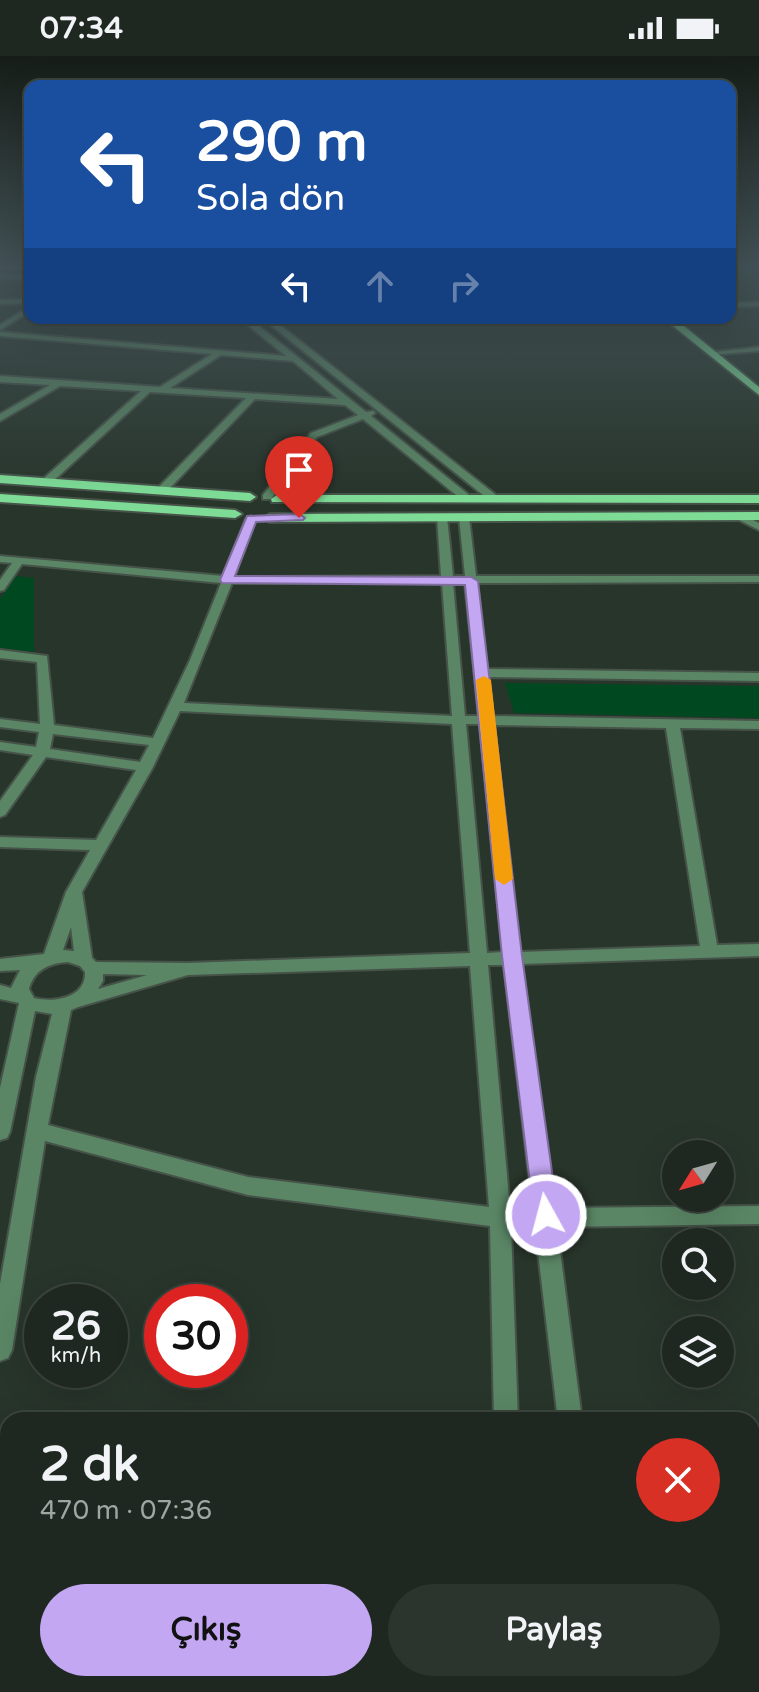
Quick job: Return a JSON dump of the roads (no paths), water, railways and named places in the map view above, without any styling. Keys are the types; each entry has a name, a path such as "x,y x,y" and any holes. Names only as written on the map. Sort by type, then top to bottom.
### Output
{"main road":[{"path":"696,341 759,392"},
{"path":"715,341 749,368"},
{"path":"0,479 272,498 759,499"},
{"path":"235,514 233,505 250,497"},
{"path":"0,498 235,514 251,519 759,516"},
{"path":"270,518 285,508 272,498"}],"street":[{"path":"80,341 293,359"},
{"path":"272,341 465,497"},
{"path":"296,341 492,497"},
{"path":"710,353 759,349"},
{"path":"161,390 218,354"},
{"path":"0,379 347,402"},
{"path":"0,418 57,383"},
{"path":"46,482 148,389"},
{"path":"161,491 252,397"},
{"path":"272,498 314,435 362,415 384,411"},
{"path":"739,516 759,527"},
{"path":"442,517 476,958 500,1218 506,1412"},
{"path":"464,517 512,956 569,1412"},
{"path":"0,1132 26,1000 21,980 44,960 74,892 146,767 176,707 251,519"},
{"path":"0,559 227,580 759,579"},
{"path":"0,588 19,561"},
{"path":"0,654 43,659 47,729 42,752 0,812"},
{"path":"483,673 759,677"},
{"path":"176,707 460,720 759,725"},
{"path":"672,722 709,950"},
{"path":"0,723 156,742"},
{"path":"0,746 146,767"},
{"path":"0,842 99,845"},
{"path":"0,1350 38,1131 71,1004 95,982 74,892"},
{"path":"0,965 69,956 89,964 188,969 759,950"},
{"path":"0,992 50,1009 188,969"},
{"path":"38,1131 248,1186 500,1218 546,1215 759,1215"}]}
